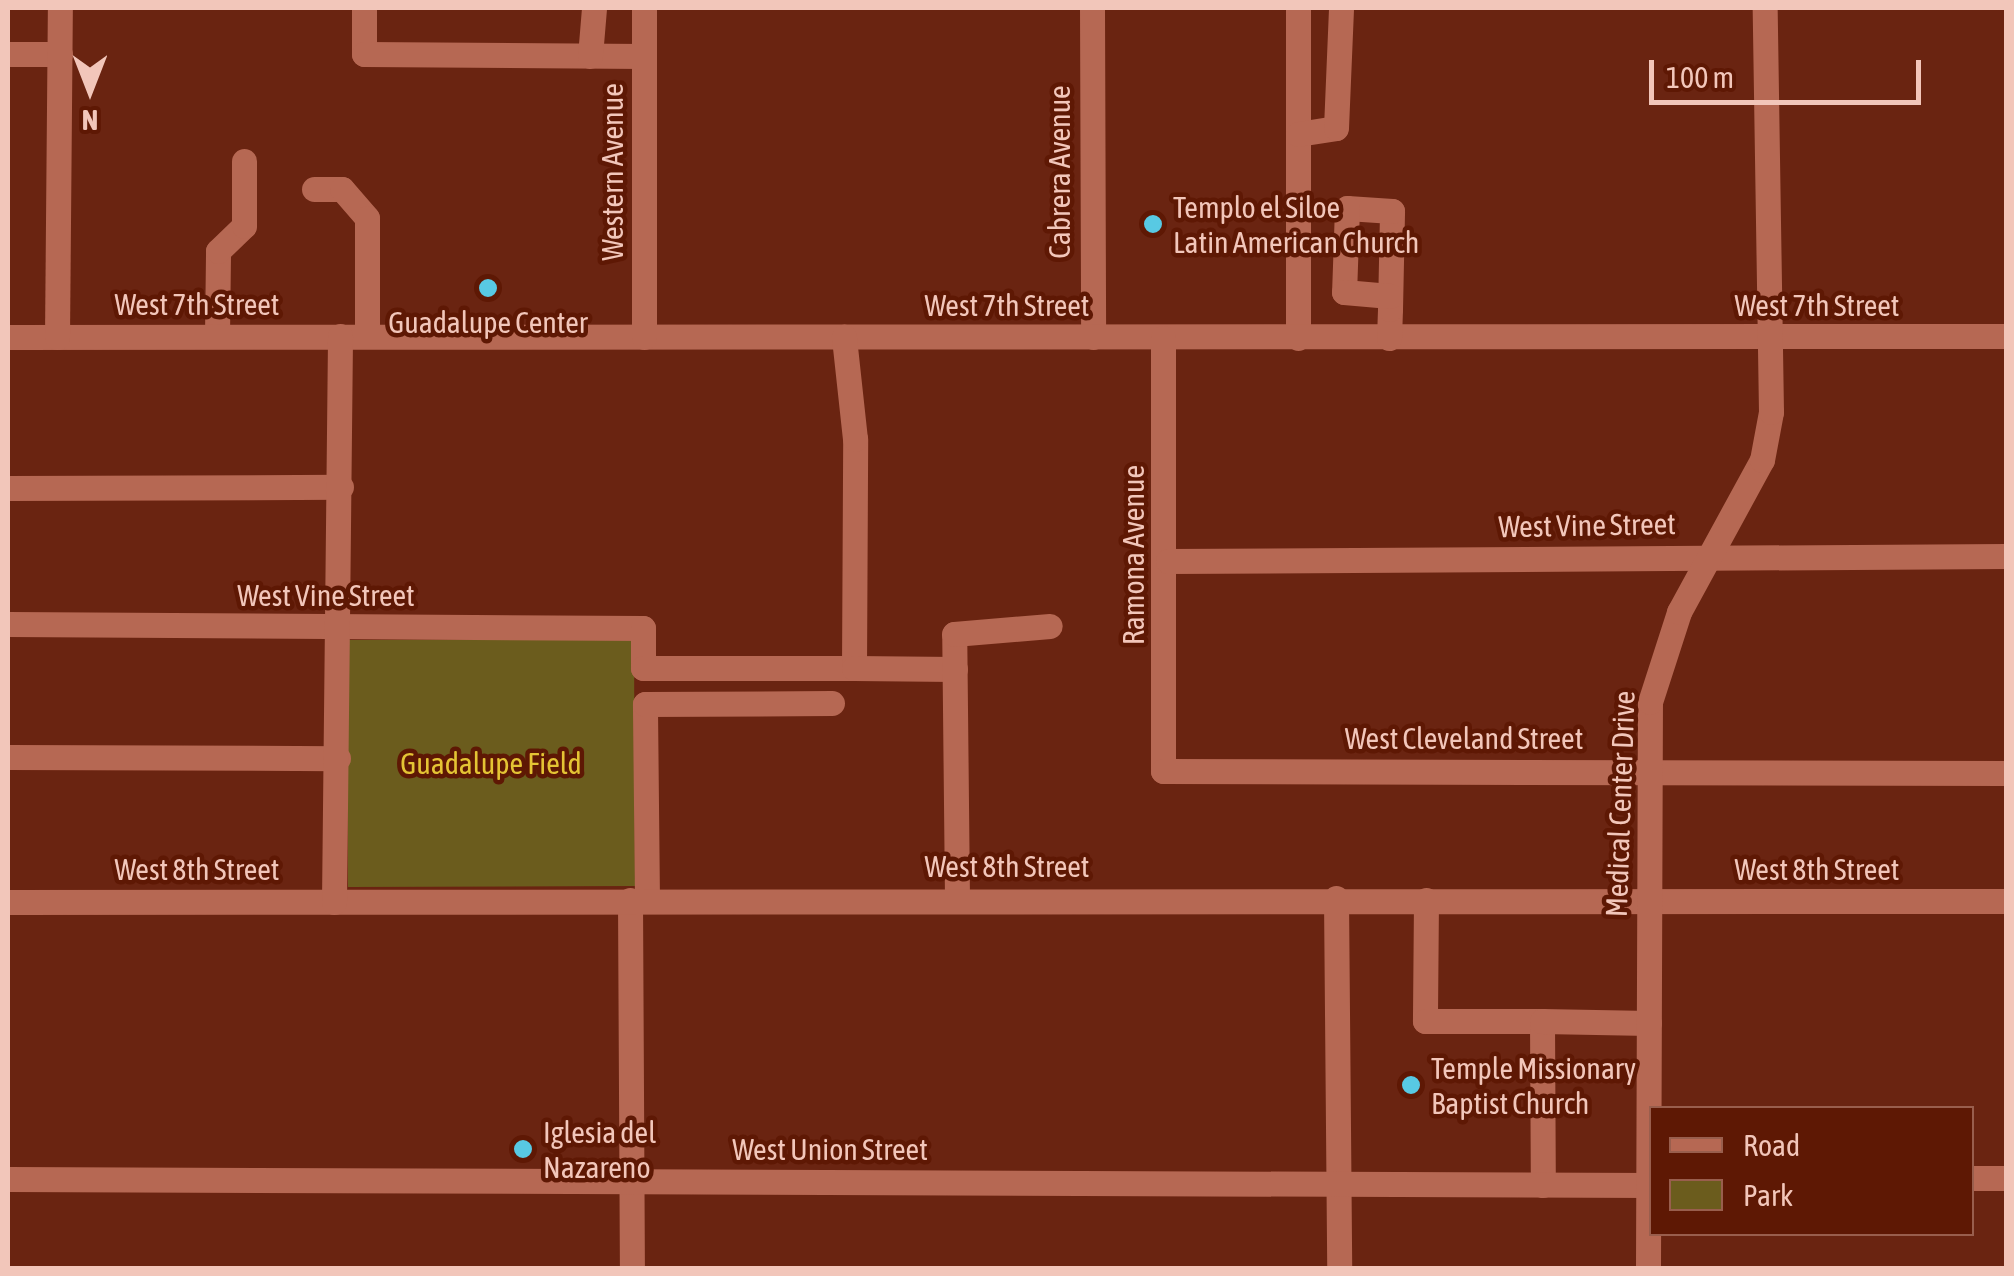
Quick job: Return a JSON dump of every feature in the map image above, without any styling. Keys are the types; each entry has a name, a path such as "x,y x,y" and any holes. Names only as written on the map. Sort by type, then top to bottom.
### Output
{"street":[{"path":"57,337 60,8"},
{"path":"364,8 364,54 644,56"},
{"path":"590,56 594,8"},
{"name":"Western Avenue","path":"644,8 644,337"},
{"name":"Cabrera Avenue","path":"1092,8 1092,337"},
{"path":"1298,8 1298,338"},
{"path":"1298,134 1336,128 1342,8"},
{"name":"Medical Center Drive","path":"1650,1106 1651,770 1661,655 1762,460 1769,338 1765,8"},
{"path":"8,54 60,54"},
{"path":"217,336 218,251 244,226 244,160"},
{"path":"314,189 342,189 367,218 367,336"},
{"path":"1389,338 1390,296"},
{"path":"334,902 341,628 340,336"},
{"name":"West 7th Street","path":"8,337 2006,336"},
{"path":"844,337 855,439 854,668 954,670"},
{"name":"Ramona Avenue","path":"1162,772 1168,561 1163,338"},
{"path":"8,488 340,486"},
{"name":"West Vine Street","path":"1168,561 2006,556"},
{"name":"West Vine Street","path":"8,624 644,628 643,668 854,668"},
{"path":"956,899 956,629 1050,626"},
{"path":"632,1268 645,704 832,703"},
{"path":"8,757 338,758"},
{"name":"West Cleveland Street","path":"1162,772 1651,770 2006,774"},
{"path":"1336,898 1339,1268"},
{"name":"West 8th Street","path":"8,902 1336,898 1650,903 2006,901"},
{"path":"1426,900 1425,1022 1649,1023"},
{"path":"1542,1021 1543,1184"},
{"path":"1974,1178 2006,1178"},
{"name":"West Union Street","path":"8,1180 1649,1185"},
{"name":"Medical Center Drive","path":"1648,1268 1649,1226"}],"green space":[{"name":"Guadalupe Field","path":"634,639 635,886 348,887 347,640"}],"place":[{"name":"Templo el Siloe Latin American Church","path":"1153,224"},
{"name":"Guadalupe Center","path":"488,288"},
{"name":"Temple Missionary Baptist Church","path":"1411,1085"},
{"name":"Iglesia del Nazareno","path":"523,1149"}]}
